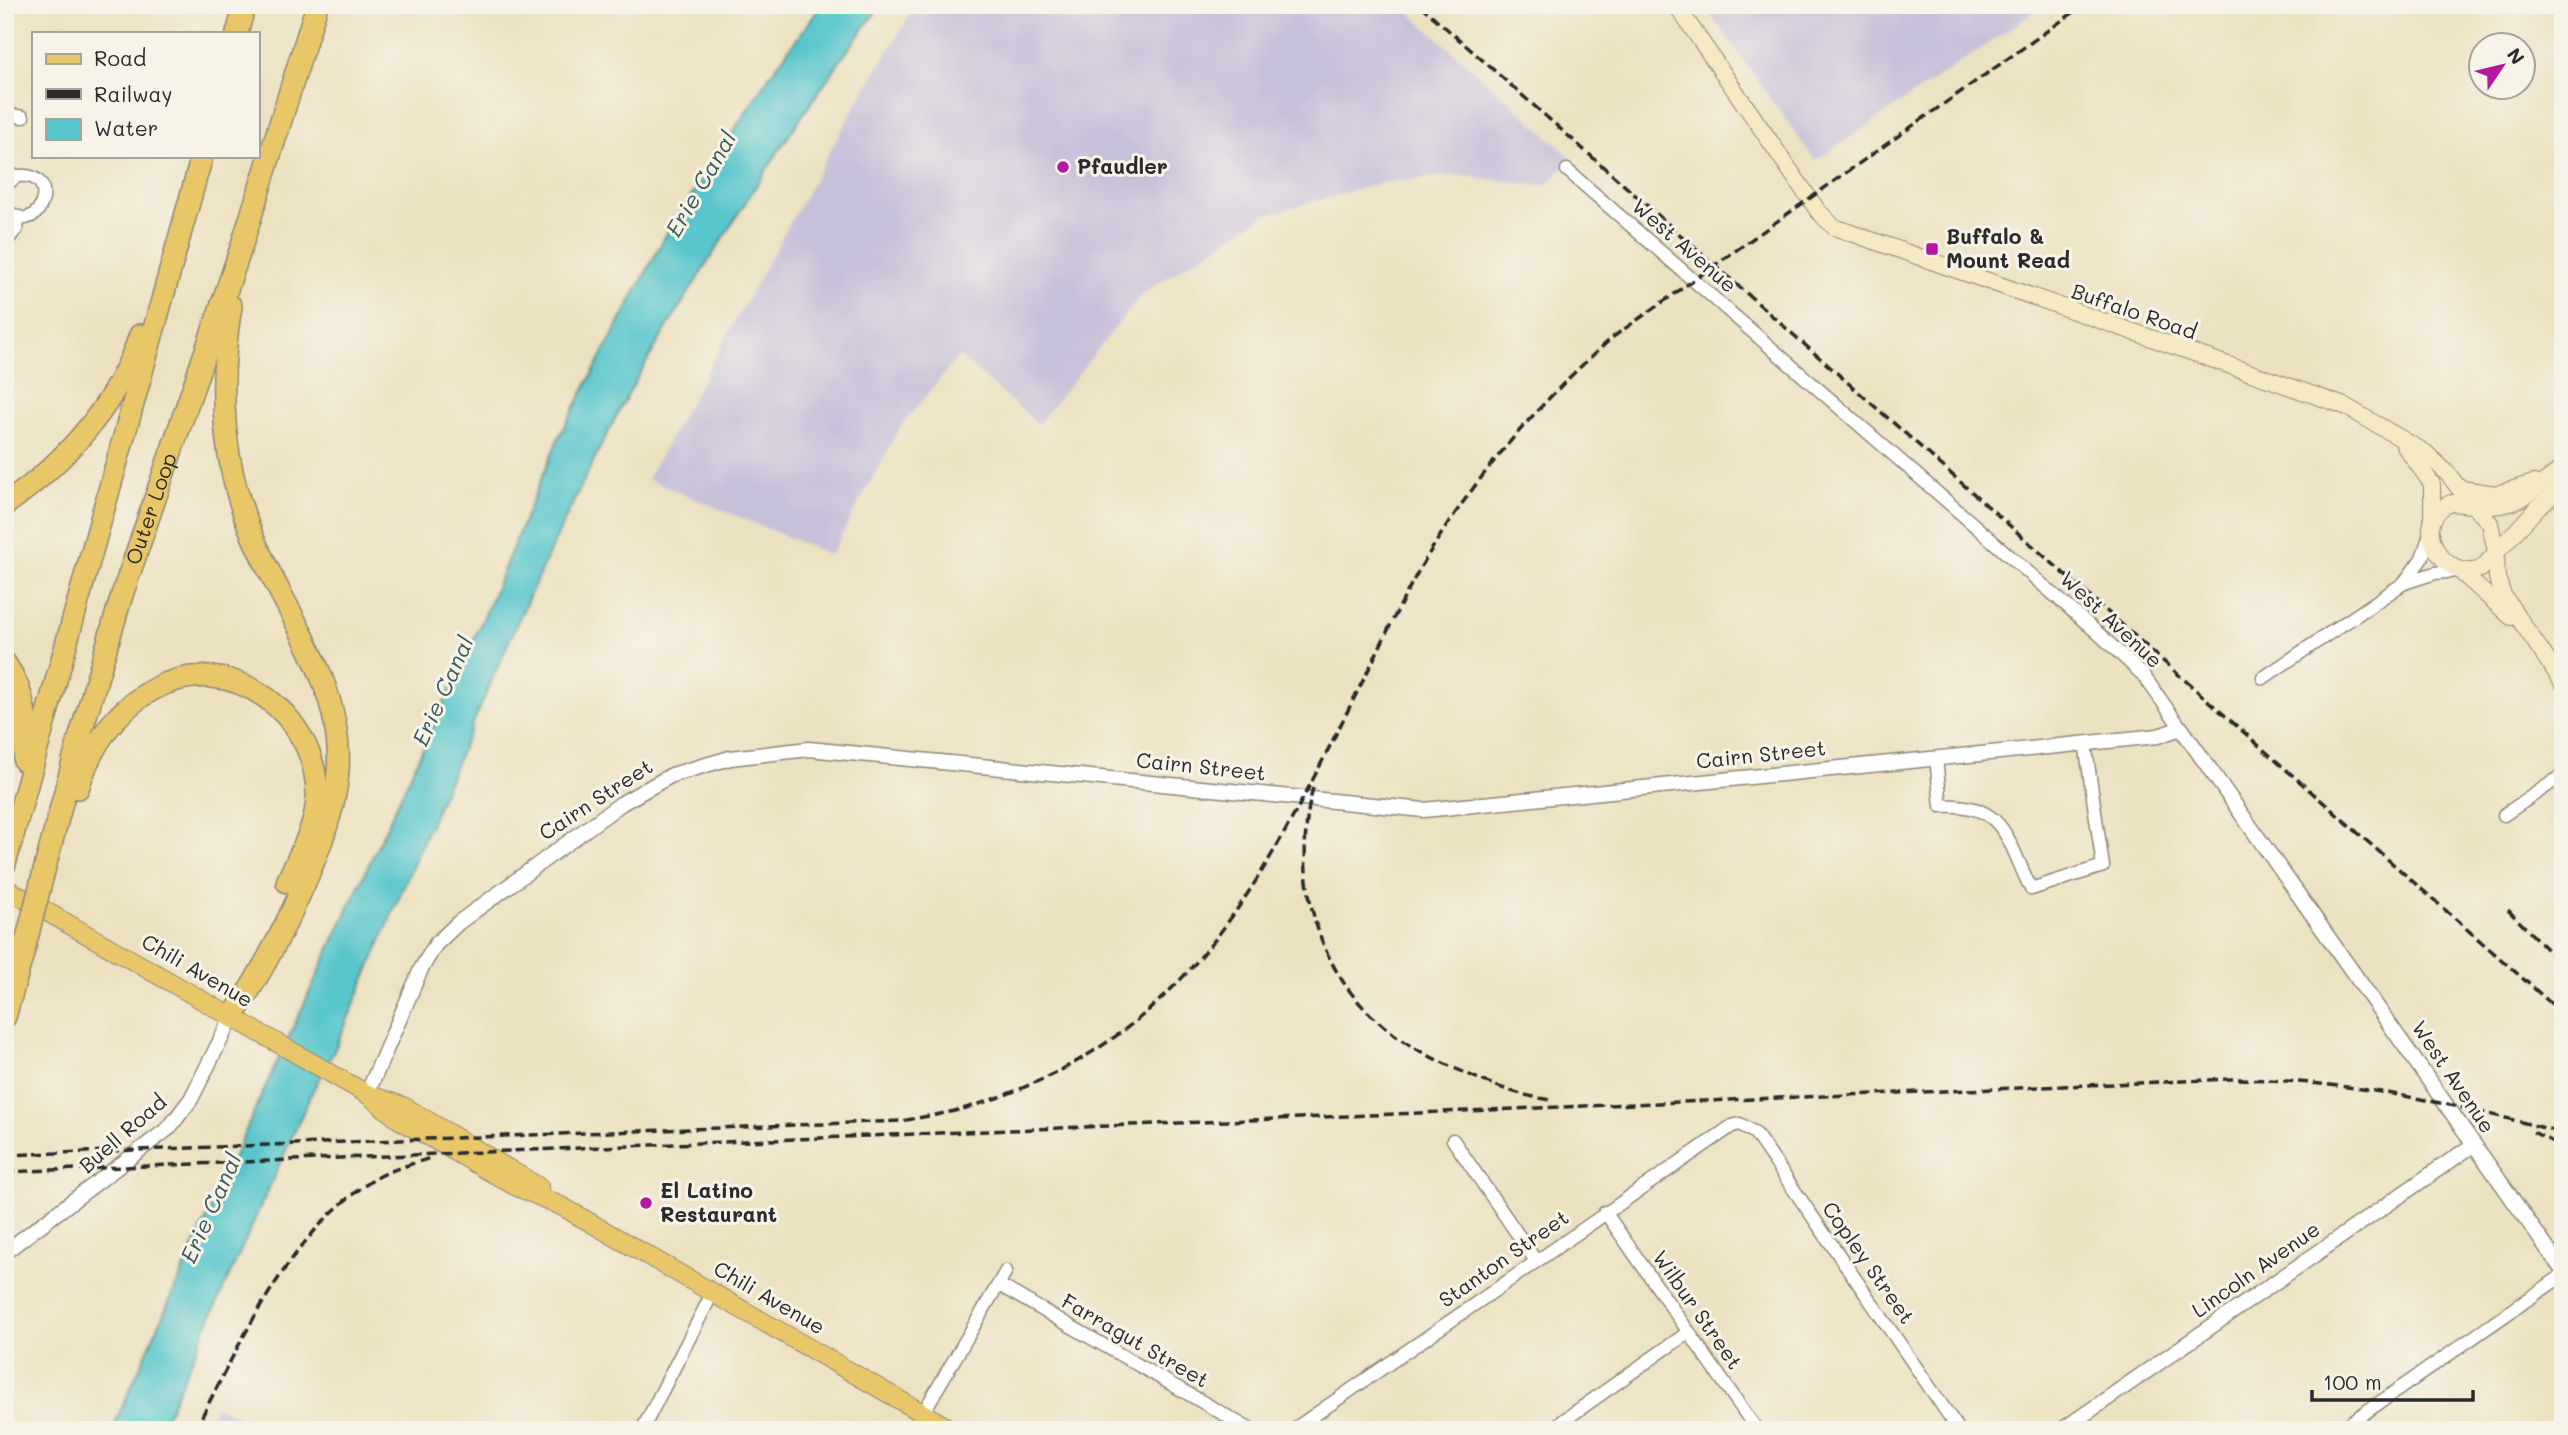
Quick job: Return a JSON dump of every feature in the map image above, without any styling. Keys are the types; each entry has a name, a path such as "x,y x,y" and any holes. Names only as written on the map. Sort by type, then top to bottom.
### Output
{"highway":[{"path":"237,32 245,5"},
{"name":"Outer Loop","path":"5,1017 79,739 122,595 240,251 317,5"},
{"name":"Outer Loop","path":"7,857 201,158"},
{"path":"5,505 60,460 108,400 136,345 183,222"},
{"path":"232,1017 252,987 319,848 338,771 335,725 322,676 251,534 228,454 223,422 223,369 240,251"},
{"path":"5,663 23,697 27,729 24,762 26,791"},
{"path":"44,871 69,815 84,768 121,712 140,698 174,681 213,678 230,680 258,692 282,708 303,736 315,772 317,798 314,820 242,979 232,1017"}],"main road":[{"name":"Buffalo Road","path":"1676,5 1818,211 1834,226 2362,414 2426,453 2462,489 2472,505"},
{"name":"Buffalo Road","path":"2396,435 2432,484 2431,527"},
{"path":"2462,489 2481,494 2506,493 2559,476"},
{"path":"2536,645 2460,571 2441,557 2431,527 2440,508 2451,503 2501,507 2517,502 2559,476"},
{"path":"2460,571 2481,569 2538,507 2559,476"},
{"path":"2472,505 2490,523 2499,585 2563,683"},
{"name":"Chili Avenue","path":"5,888 367,1094 405,1107 511,1168 563,1207 952,1430"}],"street":[{"path":"5,114 23,117"},
{"name":"West Avenue","path":"1567,170 2144,676 2563,1273"},
{"path":"5,186 11,180 24,176 41,186 44,199 38,211 19,217"},
{"path":"5,207 19,217"},
{"path":"5,243 17,228 19,217"},
{"path":"2404,583 2422,558 2431,527"},
{"path":"2263,678 2404,583 2435,573 2460,571"},
{"name":"Cairn Street","path":"367,1094 421,969 446,933 622,803 672,775 730,758 809,749 1424,810 2158,736 2181,729"},
{"path":"1936,758 1941,806 1972,806 1994,819 2031,889 2103,866 2085,743"},
{"path":"2504,814 2563,775"},
{"name":"Buell Road","path":"5,1252 169,1128 191,1099 232,1017"},
{"name":"Stanton Street","path":"1293,1430 1605,1212 1732,1126 1740,1124"},
{"name":"Copley Street","path":"1740,1124 1755,1133 1959,1430"},
{"path":"1453,1140 1535,1261"},
{"name":"Lincoln Avenue","path":"2062,1430 2473,1145"},
{"name":"Wilbur Street","path":"1605,1212 1757,1430"},
{"path":"923,1413 1006,1271"},
{"path":"2340,1430 2563,1273"},
{"name":"Farragut Street","path":"999,1285 1251,1430"},
{"path":"644,1429 713,1292"},
{"path":"1550,1430 1689,1332"}],"shaded area":[{"path":"916,5 1401,5 1573,159 1546,186 1457,175 1381,183 1265,215 1143,293 1038,424 959,356 900,427 831,555 647,479 854,108"},
{"path":"1704,5 2041,5 2042,7 1815,161"},
{"path":"216,1406 249,1422 250,1430 205,1430"}],"water":[{"name":"Erie Canal","path":"822,5 881,5 817,94 757,185 662,336 609,430 501,659 335,1049 313,1090 160,1430 112,1430 258,1103 483,619 558,439 667,233 772,72"}],"railway":[{"path":"1420,5 2563,1014"},
{"path":"5,1155 901,1121 966,1108 1047,1077 1115,1037 1171,989 1219,934 1261,873 1298,807 1422,565 1485,472 1558,389 1613,337 2084,5"},
{"path":"1313,788 1305,851 1313,914 1338,973 1356,999 1388,1030 1428,1056 1495,1085 1552,1100"},
{"path":"2508,910 2563,966"},
{"path":"5,1172 2232,1079 2317,1084 2399,1095 2563,1133"},
{"path":"2533,1132 2563,1147"},
{"path":"195,1430 268,1294 314,1231 341,1204 370,1182 391,1171 430,1158"}],"place":[{"name":"Pfaudler","path":"1063,167"},
{"name":"Buffalo & Mount Read","path":"1932,249"},
{"name":"El Latino Restaurant","path":"646,1203"}]}
